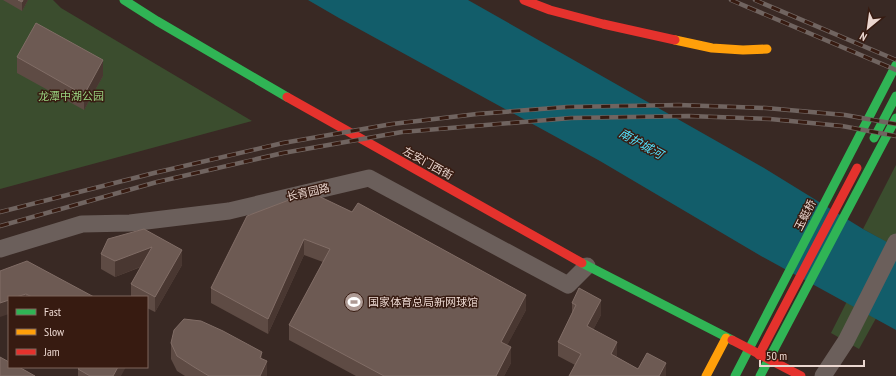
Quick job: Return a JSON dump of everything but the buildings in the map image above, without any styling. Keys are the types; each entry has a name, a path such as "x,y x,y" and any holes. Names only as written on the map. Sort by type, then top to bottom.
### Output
{"street":[{"name":"左安门西街","path":"124,0 290,100 587,266 759,354 795,375"},
{"path":"524,0 550,10 603,24 712,48 743,50 768,49"},
{"name":"玉蜓桥","path":"735,376 896,65"},
{"path":"871,143 896,96"},
{"path":"760,376 896,118"},
{"path":"759,354 860,163"},
{"name":"长青园路","path":"0,249 82,224 130,223 229,211 368,178 568,285 587,266"},
{"path":"823,376 846,341 896,242"},
{"path":"706,376 726,338"}],"green space":[{"name":"龙潭中湖公园","path":"0,0 53,0 61,8 252,121 0,189"},
{"path":"896,165 896,282 859,349 831,333 879,238 863,229"}],"water":[{"name":"南护城河","path":"308,0 468,0 764,168 863,229 896,247 896,330 761,256 600,161"}],"railway":[{"path":"731,0 896,70"},
{"path":"755,0 896,60"},
{"path":"0,212 154,173 283,143 392,124 477,114 567,107 679,105 766,108 845,115 896,124"},
{"path":"0,226 157,182 283,153 402,132 571,118 689,116 770,119 842,126 896,136"}],"traffic: fast":[{"path":"124,0 287,97"},
{"path":"735,376 896,65"},
{"path":"874,138 896,96"},
{"path":"760,376 896,118"},
{"path":"582,263 732,340"}],"traffic: slow":[{"path":"675,40 712,48 743,50 767,49"},
{"path":"706,376 726,338"}],"traffic: jam":[{"path":"524,0 550,10 603,24 675,40"},
{"path":"287,97 582,263"},
{"path":"759,355 857,168"},
{"path":"732,340 801,376"}],"place":[{"name":"国家体育总局新网球馆","path":"354,302"}]}
